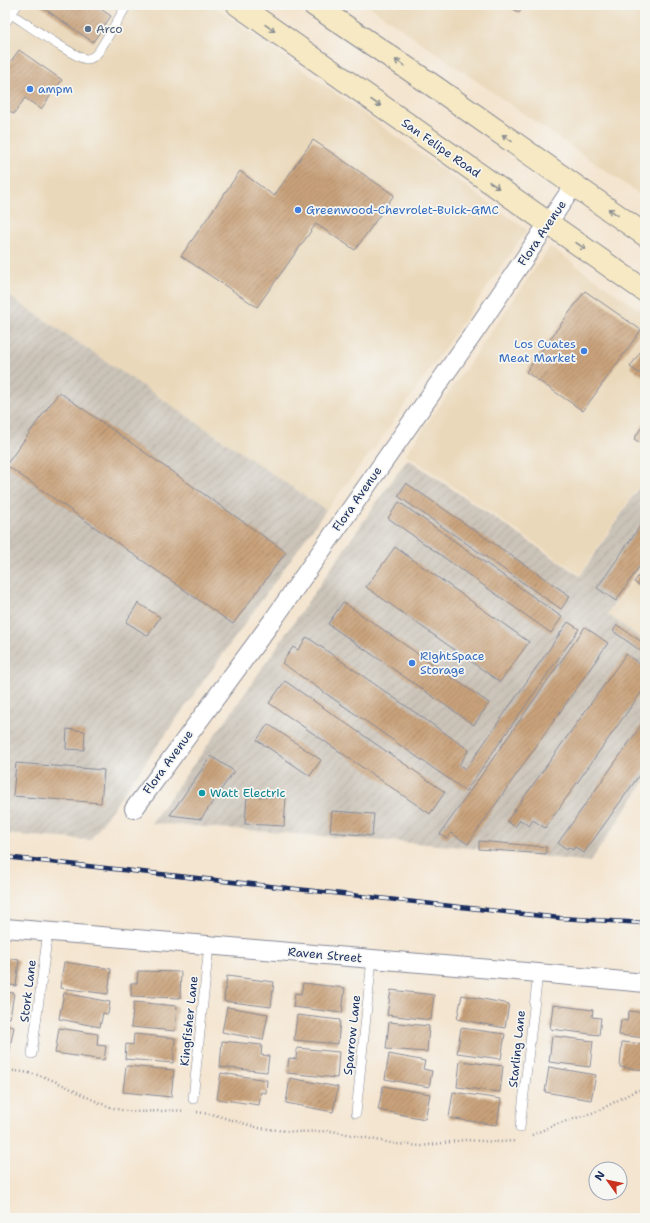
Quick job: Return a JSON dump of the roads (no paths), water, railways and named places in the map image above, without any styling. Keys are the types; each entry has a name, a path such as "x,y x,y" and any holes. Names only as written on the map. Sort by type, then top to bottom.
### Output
{"main road":[{"name":"San Felipe Road","path":"238,5 645,291"},
{"path":"314,5 645,235"}],"street":[{"name":"Flora Avenue","path":"134,809 277,613 549,224 574,185"},
{"name":"Raven Street","path":"5,928 538,972 645,983"}],"lane":[{"path":"5,23 17,5"},
{"path":"11,14 74,54 86,59 93,57 99,51 127,5"},
{"name":"Stork Lane","path":"32,1054 48,931"},
{"name":"Kingfisher Lane","path":"193,1099 209,945"},
{"name":"Sparrow Lane","path":"356,1113 372,959"},
{"name":"Starling Lane","path":"520,1128 538,972"}],"railway":[{"path":"5,857 560,918 645,923"}],"place":[{"name":"Arco","path":"88,29"},
{"name":"ampm","path":"30,89"},
{"name":"Greenwood-Chevrolet-Buick-GMC","path":"298,210"},
{"name":"Los Cuates Meat Market","path":"584,351"},
{"name":"RightSpace Storage","path":"412,663"},
{"name":"Watt Electric","path":"202,793"}]}
